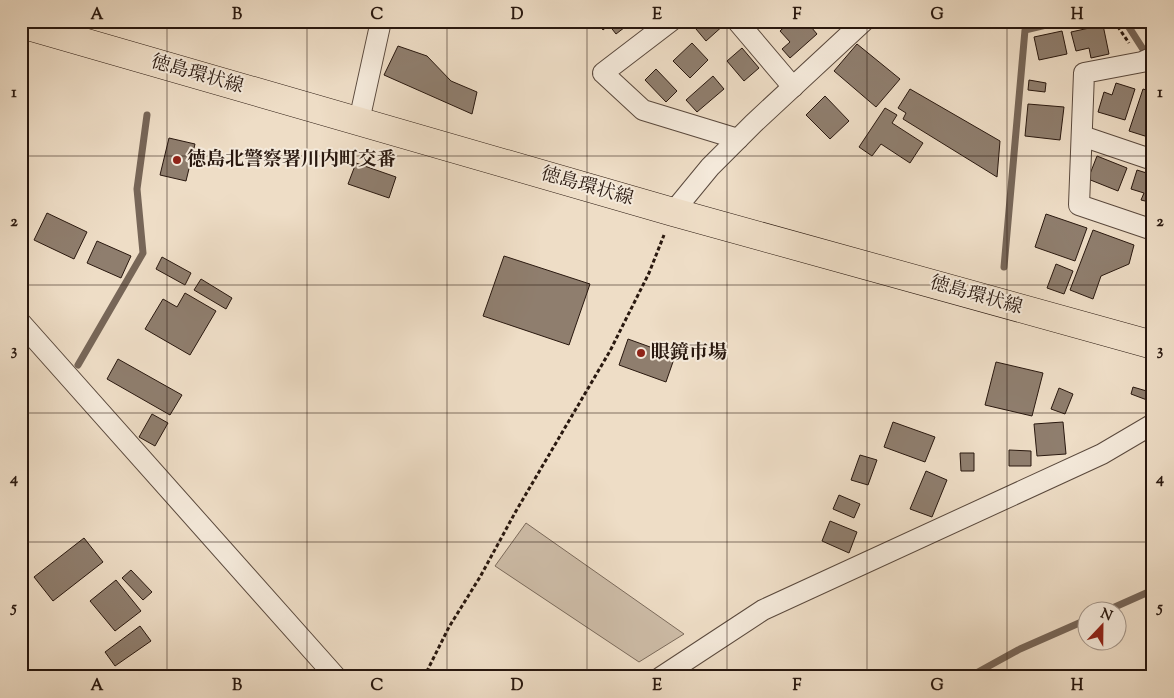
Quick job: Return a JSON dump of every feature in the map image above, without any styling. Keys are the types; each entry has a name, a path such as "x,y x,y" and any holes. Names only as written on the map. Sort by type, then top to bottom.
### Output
{"main road":[{"name":"徳島環状線","path":"21,24 673,212 1153,346"}],"street":[{"path":"359,122 382,21"},
{"path":"670,21 603,74 643,110 738,139"},
{"path":"738,21 793,87"},
{"path":"673,212 710,167 864,21"},
{"path":"1147,59 1084,73 1079,206 1153,230"},
{"path":"1082,136 1153,160"},
{"path":"21,323 336,677"},
{"path":"661,677 763,610 1102,454 1153,424"}],"path":[{"path":"433,677 428,668 449,627 480,577 516,511 610,351 649,273 673,212"}],"shaded area":[{"path":"526,523 684,634 639,662 495,566"}],"building":[{"path":"596,21 627,21 629,24 616,34 609,25 603,30"},
{"path":"693,21 722,21 725,24 706,41 691,23"},
{"path":"791,21 806,21 817,34 790,58 782,49 790,42 780,31"},
{"path":"1103,25 1109,54 1091,58 1089,48 1076,51 1071,32"},
{"path":"1062,31 1067,54 1039,60 1034,37"},
{"path":"692,43 708,60 690,78 673,61"},
{"path":"857,44 900,79 876,107 834,71"},
{"path":"398,46 427,56 451,81 477,92 472,114 384,75"},
{"path":"742,48 759,68 744,81 727,61"},
{"path":"656,69 677,91 666,102 645,80"},
{"path":"713,76 724,89 697,112 686,100"},
{"path":"1029,80 1046,83 1045,92 1028,90"},
{"path":"1116,83 1135,89 1125,120 1098,112 1104,92 1112,95"},
{"path":"910,89 1000,141 997,177 903,119 906,113 898,108"},
{"path":"1143,89 1153,92 1153,123 1148,137 1129,131"},
{"path":"825,96 849,121 830,139 806,115"},
{"path":"1028,104 1064,107 1060,140 1025,136"},
{"path":"885,108 897,115 892,123 923,143 910,163 881,144 872,156 859,147"},
{"name":"徳島北警察署川内町交番","path":"169,138 195,144 186,181 160,175"},
{"path":"1097,156 1127,168 1118,191 1088,179"},
{"path":"356,163 396,177 389,198 348,184"},
{"path":"1137,170 1153,175 1153,203 1141,200 1144,193 1131,189"},
{"path":"47,213 87,232 74,259 34,240"},
{"path":"1046,214 1087,228 1075,261 1035,247"},
{"path":"1093,230 1134,245 1129,264 1101,276 1093,299 1070,290"},
{"path":"97,241 131,256 121,278 87,263"},
{"path":"504,256 590,284 569,345 483,316"},
{"path":"162,257 191,273 185,285 156,269"},
{"path":"1056,264 1073,271 1064,294 1047,288"},
{"path":"201,279 232,298 226,309 194,290"},
{"path":"185,293 216,311 190,355 145,329 163,299 177,307"},
{"path":"628,339 675,356 666,382 619,365"},
{"path":"118,359 182,395 170,415 107,379"},
{"path":"996,362 1043,373 1032,416 985,405"},
{"path":"1133,387 1150,392 1147,400 1131,394"},
{"path":"1059,388 1073,394 1065,414 1051,409"},
{"path":"152,414 168,423 155,446 139,437"},
{"path":"893,422 935,437 925,462 884,447"},
{"path":"1063,422 1066,454 1037,456 1034,424"},
{"path":"1009,450 1031,451 1031,466 1009,466"},
{"path":"960,453 974,453 974,471 961,471"},
{"path":"860,455 877,460 868,485 851,480"},
{"path":"926,471 947,480 932,517 910,509"},
{"path":"839,495 860,504 854,518 833,509"},
{"path":"830,521 857,532 849,553 822,541"},
{"path":"84,538 103,562 53,601 34,577"},
{"path":"131,570 152,592 143,600 122,578"},
{"path":"116,580 141,611 115,631 90,601"},
{"path":"140,626 151,641 115,666 105,652"}],"waterway":[{"path":"1004,267 1025,30 1063,21"},
{"path":"1125,21 1148,57"},
{"path":"78,365 143,253 137,189 147,115"},
{"path":"1126,602 1153,590"},
{"path":"969,677 1020,649 1076,624"}],"place":[{"name":"徳島北警察署川内町交番","path":"177,160"},
{"name":"眼鏡市場","path":"641,353"}]}
